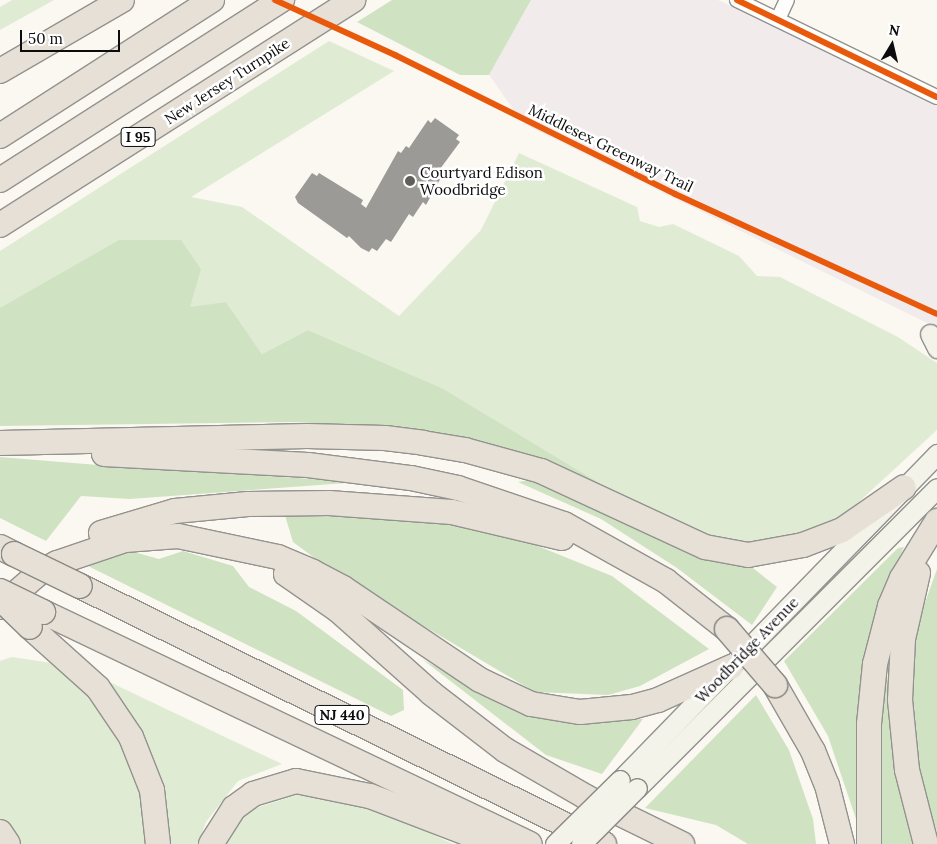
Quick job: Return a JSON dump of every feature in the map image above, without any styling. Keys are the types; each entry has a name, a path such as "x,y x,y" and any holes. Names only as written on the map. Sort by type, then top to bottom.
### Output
{"highway":[{"path":"0,71 122,0"},
{"name":"I 95","path":"0,180 282,0"},
{"name":"New Jersey Turnpike","path":"0,226 353,0"},
{"path":"0,121 205,5"},
{"path":"0,136 205,5"},
{"path":"8,443 36,440 307,436 384,438 423,443 465,450 541,471 705,547 748,555 803,545 842,530 904,487"},
{"path":"8,443 34,450 308,465 410,478 506,502 564,524 587,539 666,581 726,629 775,685 814,751 827,785 842,844"},
{"path":"58,563 74,546 140,519 175,511 248,504 329,503 416,508 490,519 560,537 587,539"},
{"path":"869,844 869,724 875,664 890,606 902,578 937,520"},
{"path":"926,844 907,770 900,709 900,670 908,610 923,558 937,526"},
{"path":"0,606 24,586 58,563 106,544 151,537 178,536 278,557 313,572 343,588 480,680 531,704 580,712 632,707 658,700 731,667"},
{"path":"230,547 305,585 466,722 505,750 586,797 682,844"},
{"name":"NJ 440","path":"7,551 604,844"},
{"path":"0,626 24,586"},
{"name":"NJ 440","path":"0,591 37,619 530,844"},
{"path":"0,598 37,619 98,688 131,737 152,790 158,844"},
{"path":"211,844 234,808 253,794 296,780 370,796 494,844"},
{"path":"0,832 8,844"}],"main road":[{"name":"Woodbridge Avenue","path":"581,844 628,784 731,667 937,454"},
{"name":"Woodbridge Avenue","path":"555,844 628,784 937,488"}],"street":[{"path":"737,0 937,97"},
{"path":"778,19 787,0"}],"shaded area":[{"path":"531,0 718,0 937,98 937,328 524,124 489,75"}],"green space":[{"path":"12,0 54,0 0,30 0,7"},
{"path":"392,0 531,0 489,75 460,75 357,22"},
{"path":"329,41 394,71 191,197 242,207 399,316 481,230 519,153 637,207 640,221 659,227 673,224 739,256 757,276 780,277 898,337 937,363 937,430 838,521 779,542 739,546 710,537 616,493 442,388 308,330 262,354 226,302 190,308 0,308 0,251"},
{"path":"119,240 181,240 201,269 190,307 226,302 262,354 308,330 442,388 616,493 403,428 292,422 0,426 0,308"},
{"path":"0,457 360,482 130,499 81,496 46,541 0,518"},
{"path":"542,478 749,565 777,587 752,625 677,568 601,519 518,482"},
{"path":"283,509 488,526 612,576 709,649 640,686 608,695 535,692 336,574 293,542"},
{"path":"904,547 884,591 862,743 856,819 828,736 784,661 898,548"},
{"path":"123,549 159,559 183,551 233,566 249,587 296,611 403,690 404,710 391,716 88,566"},
{"path":"937,569 937,832 918,776 910,693 916,628"},
{"path":"12,657 78,667 282,764 238,781 206,822 198,844 0,844 0,661"},
{"path":"422,659 455,677 582,722 643,719 602,774 546,755"},
{"path":"887,670 896,777 916,844 881,844 878,690"},
{"path":"756,695 789,750 813,819 816,844 748,844 716,825 645,808"},
{"path":"297,795 363,802 453,844 224,844 225,838 249,810"}],"building":[{"name":"Courtyard Edison Woodbridge","path":"435,118 459,135 456,139 460,142 440,169 444,172 426,205 423,202 413,217 409,214 391,242 386,239 377,251 372,248 369,252 361,248 349,236 347,238 298,203 295,197 312,173 317,176 319,173 363,200 361,204 366,208 398,151 401,153 406,146 409,148 428,120 431,123"}],"cycle path":[{"name":"Middlesex Greenway Trail","path":"275,0 395,55 675,194 937,314"},
{"path":"737,0 937,97"}],"place":[{"name":"Courtyard Edison Woodbridge","path":"410,181"}]}
